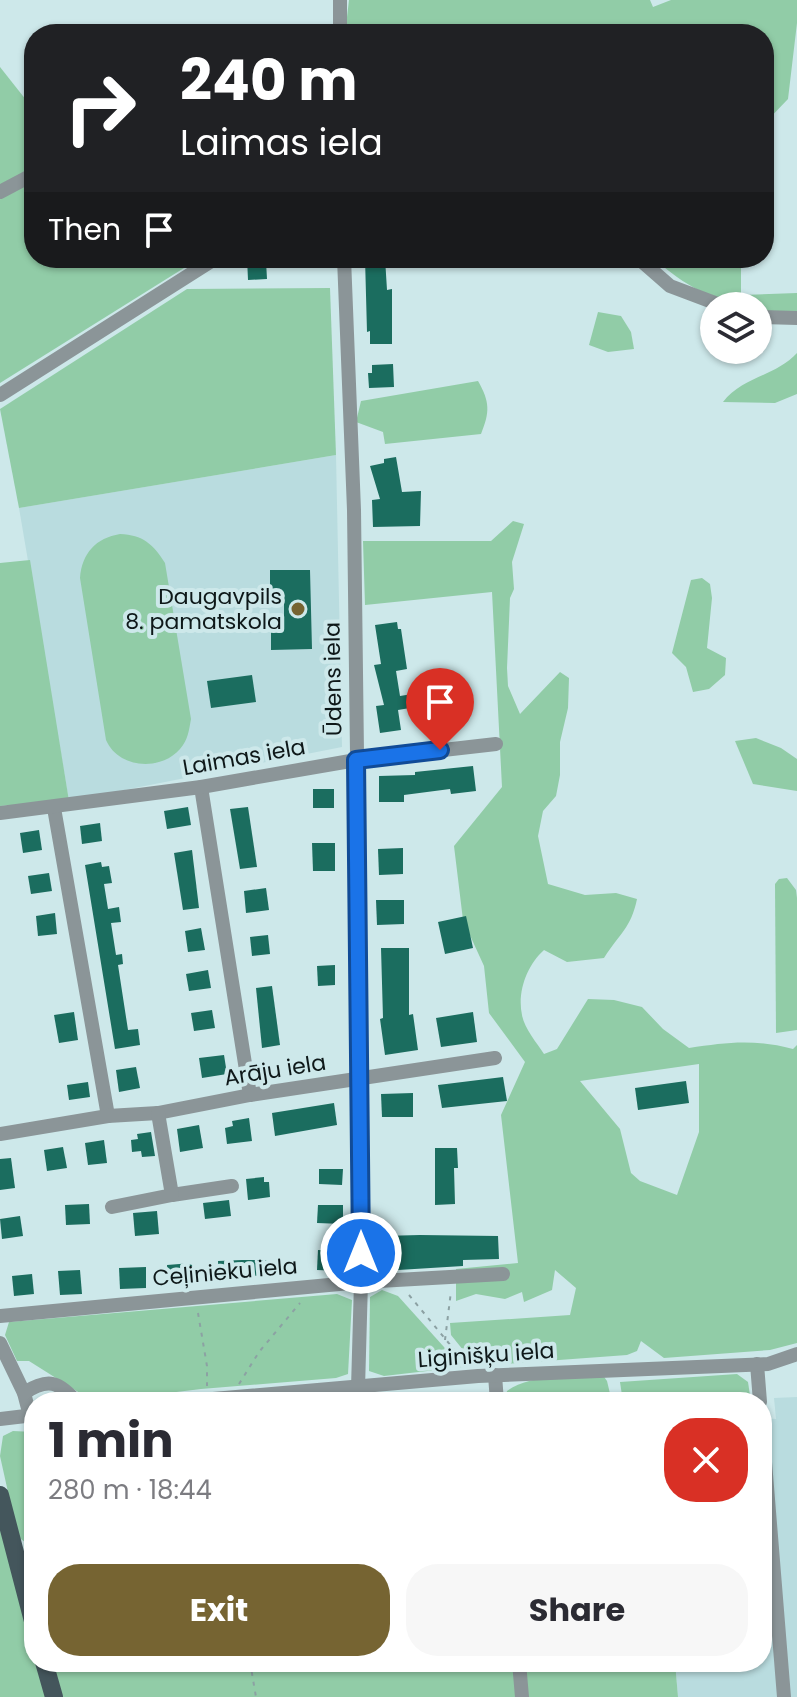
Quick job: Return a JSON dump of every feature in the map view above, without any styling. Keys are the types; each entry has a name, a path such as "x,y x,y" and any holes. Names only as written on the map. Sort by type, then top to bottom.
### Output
{"main road":[{"path":"0,1495 24,1587"},
{"path":"47,1672 54,1697"}],"street":[{"path":"340,0 340,24"},
{"path":"0,192 24,179"},
{"path":"0,395 200,268"},
{"name":"Ūdens iela","path":"344,268 354,510 361,1078 358,1388"},
{"path":"649,268 670,286 700,297"},
{"path":"772,317 797,318"},
{"name":"Laimas iela","path":"0,813 201,787 356,760 496,744"},
{"path":"201,787 250,1095"},
{"path":"54,808 108,1116"},
{"name":"Arāju iela","path":"0,1134 108,1116 158,1113 250,1095 495,1058"},
{"path":"158,1113 172,1195"},
{"path":"112,1207 232,1186"},
{"name":"Ceļinieku iela","path":"0,1316 361,1282 503,1274"},
{"path":"0,1343 24,1393"},
{"name":"Liginišķu iela","path":"306,1392 478,1376 762,1364 797,1354"},
{"path":"761,1392 762,1364 797,1363"},
{"path":"495,1375 496,1392"},
{"path":"26,1392 38,1384 55,1383 68,1392"},
{"path":"0,1419 24,1416"},
{"path":"772,1549 784,1697"},
{"path":"520,1672 522,1697"}],"path":[{"path":"445,1342 453,1277"},
{"path":"396,1280 445,1342 478,1376"},
{"path":"233,1392 259,1352 316,1286"},
{"path":"194,1296 207,1366 206,1392"},
{"path":"252,1672 256,1697"}],"shaded area":[{"path":"336,455 342,747 69,801 19,508"},
{"path":"797,1397 797,1697 678,1697 676,1672 772,1672 774,1398"}],"green space":[{"path":"349,0 650,0 653,7 671,0 797,0 788,99 774,114 774,24 346,24"},
{"path":"0,67 24,97 24,172 0,185"},
{"path":"24,182 24,268 184,268 0,383 0,193"},
{"path":"666,268 741,268 741,292 701,292"},
{"path":"330,288 336,455 19,508 0,409 187,289"},
{"path":"797,293 797,313 772,312 772,294"},
{"path":"598,312 621,316 631,332 634,349 608,352 589,345"},
{"path":"797,353 797,394 775,403 723,402 740,387 779,367"},
{"path":"478,381 487,407 481,434 385,444 383,432 356,422 361,401"},
{"path":"513,521 524,524 512,562 514,589 510,598 507,668 508,686 520,714 560,672 569,678 556,796 543,811 538,836 548,884 585,895 616,893 637,899 628,924 604,958 567,962 544,950 538,956 522,988 523,1020 544,1054 557,1049 588,999 614,1000 642,1007 663,1029 689,1048 741,1042 793,1049 797,1045 797,1343 770,1350 664,1358 641,1341 637,1351 627,1355 476,1366 451,1335 450,1323 570,1315 576,1288 555,1270 552,1290 524,1302 522,1292 505,1299 476,1294 456,1301 456,1269 518,1263 501,1115 525,1062 489,1013 484,966 463,920 454,846 502,787 492,592 365,605 363,541 491,541","holes":["699,1064 699,1132 677,1195 640,1181 631,1173 620,1129 580,1081"]},
{"path":"120,534 147,542 165,563 191,719 180,749 172,756 151,764 129,761 112,749 106,740 80,578 84,561 92,548 104,539"},
{"path":"30,560 69,801 0,806 0,563"},
{"path":"702,578 710,584 712,598 707,648 726,658 725,675 709,689 693,692 686,667 672,653 691,580"},
{"path":"756,738 781,748 797,759 797,791 753,784 735,741"},
{"path":"787,878 796,890 797,898 797,1030 776,1033 775,884 779,879"},
{"path":"382,1290 398,1296 462,1367 384,1376 369,1371 370,1297"},
{"path":"337,1294 352,1300 348,1374 336,1378 176,1392 78,1392 29,1361 17,1361 5,1335 9,1322"},
{"path":"602,1374 610,1392 507,1392 528,1381"},
{"path":"737,1374 748,1382 750,1392 622,1392 620,1382"},
{"path":"13,1431 24,1432 24,1541 18,1537 0,1456 3,1436"},
{"path":"0,1523 24,1615 24,1672 39,1672 46,1697 0,1697"},
{"path":"56,1672 676,1672 678,1697 62,1697"}],"building":[{"path":"247,268 266,268 267,279 248,280"},
{"path":"365,268 386,268 387,290 392,289 392,344 370,344 370,331 367,332"},
{"path":"393,364 394,387 369,388 368,373 372,373 372,365"},
{"path":"396,457 402,492 421,491 420,526 373,527 372,500 380,499 370,466"},
{"name":"Daugavpils 8. pamatskola","path":"270,570 310,570 312,649 271,650 271,624 284,624 284,594 270,594"},
{"path":"397,622 398,629 401,629 407,669 396,671 400,696 431,691 434,704 398,710 401,730 380,733 376,706 384,705 374,665 381,664 375,625"},
{"path":"252,675 256,702 211,708 207,681"},
{"path":"473,766 476,791 451,794 450,789 404,795 404,802 379,802 379,776 415,775 415,772"},
{"path":"313,789 334,789 334,808 313,808"},
{"path":"188,807 191,825 167,829 164,811"},
{"path":"248,807 257,867 240,869 230,809"},
{"path":"100,823 102,841 82,844 80,826"},
{"path":"39,830 42,850 23,853 20,833"},
{"path":"312,843 335,843 335,871 313,871"},
{"path":"403,848 403,874 379,875 378,849"},
{"path":"192,850 199,908 183,910 174,853"},
{"path":"101,862 102,867 109,866 112,883 104,884 108,909 119,907 121,922 111,923 116,955 122,954 123,964 118,965 128,1030 138,1029 140,1045 115,1049 85,865"},
{"path":"49,873 52,891 31,894 28,876"},
{"path":"266,888 269,910 246,913 244,891"},
{"path":"376,900 404,900 404,924 377,925"},
{"path":"55,913 57,934 38,936 36,916"},
{"path":"466,916 473,948 445,954 438,922"},
{"path":"201,928 205,950 188,952 185,931"},
{"path":"268,935 270,954 252,956 250,937"},
{"path":"381,948 409,948 409,1015 413,1014 418,1050 385,1055 380,1019 383,1018"},
{"path":"335,965 335,985 318,986 317,966"},
{"path":"208,970 211,988 189,991 186,974"},
{"path":"272,986 280,1045 262,1048 256,988"},
{"path":"212,1010 215,1028 194,1031 191,1013"},
{"path":"74,1012 78,1040 59,1043 54,1015"},
{"path":"473,1012 477,1042 441,1047 436,1018"},
{"path":"224,1055 227,1074 202,1078 199,1058"},
{"path":"136,1067 140,1088 119,1092 116,1070"},
{"path":"503,1077 507,1101 442,1108 438,1085"},
{"path":"686,1081 689,1103 638,1110 635,1088"},
{"path":"88,1082 90,1097 69,1100 67,1085"},
{"path":"413,1093 413,1117 382,1117 381,1094"},
{"path":"334,1103 337,1125 275,1136 272,1113"},
{"path":"249,1118 252,1141 227,1144 225,1128 233,1126 232,1121"},
{"path":"199,1125 203,1148 180,1152 177,1129"},
{"path":"151,1132 155,1156 142,1157 141,1151 132,1152 131,1140 138,1139 137,1134"},
{"path":"104,1140 107,1163 88,1165 85,1143"},
{"path":"63,1147 67,1168 47,1171 44,1150"},
{"path":"435,1148 457,1148 455,1204 435,1205"},
{"path":"11,1158 15,1188 0,1190 0,1159"},
{"path":"319,1169 343,1169 342,1185 319,1184"},
{"path":"264,1177 264,1182 269,1182 270,1197 248,1200 246,1179"},
{"path":"229,1200 231,1216 205,1219 203,1203"},
{"path":"89,1204 90,1224 66,1225 65,1205"},
{"path":"318,1205 343,1205 343,1224 317,1223"},
{"path":"157,1211 159,1234 135,1236 133,1213"},
{"path":"20,1216 23,1236 2,1239 0,1219"},
{"path":"382,1236 498,1236 499,1259 463,1260 463,1266 382,1271"},
{"path":"318,1250 340,1251 340,1271 317,1270"},
{"path":"282,1260 283,1275 243,1276 243,1280 219,1281 218,1261"},
{"path":"192,1263 193,1283 168,1285 167,1265"},
{"path":"146,1267 146,1288 120,1289 119,1268"},
{"path":"80,1270 82,1294 60,1295 58,1271"},
{"path":"32,1274 34,1294 14,1296 12,1276"}],"place":[{"name":"Daugavpils 8. pamatskola","path":"298,609"}],"route":[{"path":"361,1253 356,760 440,750"}]}
